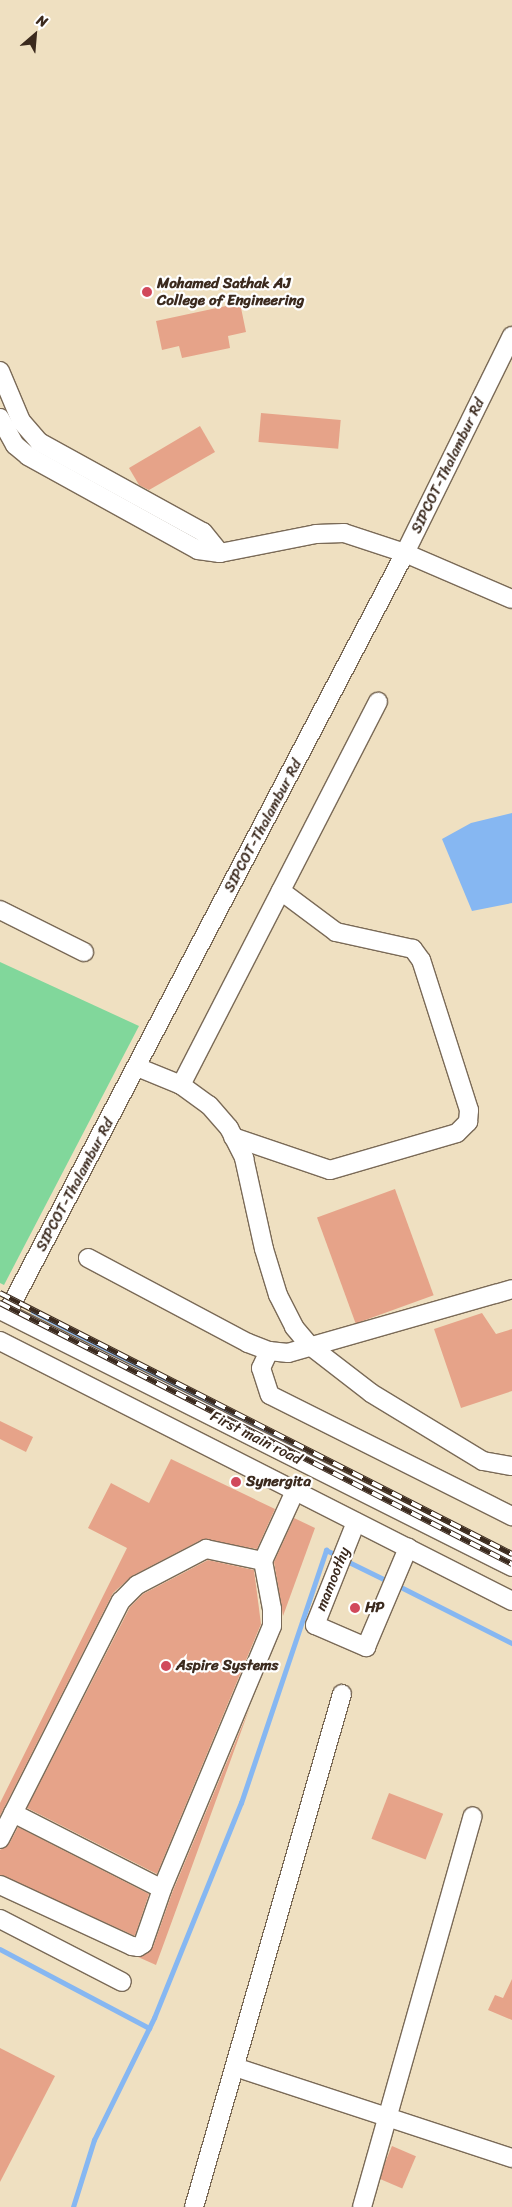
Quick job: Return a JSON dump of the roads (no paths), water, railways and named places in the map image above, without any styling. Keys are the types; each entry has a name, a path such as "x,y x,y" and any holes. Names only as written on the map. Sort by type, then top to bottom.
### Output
{"street":[{"name":"SIPCOT-Thalambur Rd","path":"3,1311 137,1067 406,552 504,369 511,340"},
{"path":"0,371 21,421 39,442 202,532 220,553"},
{"path":"0,418 15,444 28,456 198,550 220,553 330,532 344,533 406,552 512,599"},
{"path":"181,1085 378,702"},
{"path":"233,1137 330,1170 458,1133 468,1122 469,1110 421,960 413,949 336,932 281,891"},
{"path":"0,910 84,952"},
{"path":"137,1067 181,1085 209,1105 233,1137 244,1158 264,1250 278,1295 294,1327 309,1345 371,1393 483,1461 512,1466"},
{"path":"88,1258 248,1343 269,1352 288,1353 309,1345 512,1289"},
{"name":"First main road","path":"3,1311 512,1567"},
{"path":"0,1341 512,1601"},
{"path":"269,1352 261,1368 270,1395 512,1516"},
{"path":"0,1886 138,1947 143,1944 162,1889 272,1626 272,1608 263,1560 295,1491"},
{"name":"mamoothy","path":"356,1522 315,1625 366,1647 408,1548"},
{"path":"0,1839 121,1601 137,1585 206,1549 263,1560"},
{"path":"194,2207 342,1694"},
{"path":"13,1814 162,1889"},
{"path":"362,2207 473,1816"},
{"path":"0,1920 122,1982"},
{"path":"234,2066 388,2115 512,2158"}],"water":[{"path":"512,813 512,903 472,911 442,839 471,823"}],"waterway":[{"path":"33,1311 322,1462"},
{"path":"73,2207 94,2140 154,2018 241,1803 326,1550 339,1556"},
{"path":"345,1560 390,1582"},
{"path":"397,1585 512,1643"},
{"path":"0,1949 149,2028"}],"railway":[{"path":"0,1293 512,1554"},
{"path":"0,1303 512,1564"}],"place":[{"name":"Mohamed Sathak AJ College of Engineering","path":"147,292"},
{"name":"Synergita","path":"236,1482"},
{"name":"HP","path":"355,1608"},
{"name":"Aspire Systems","path":"166,1666"}]}
